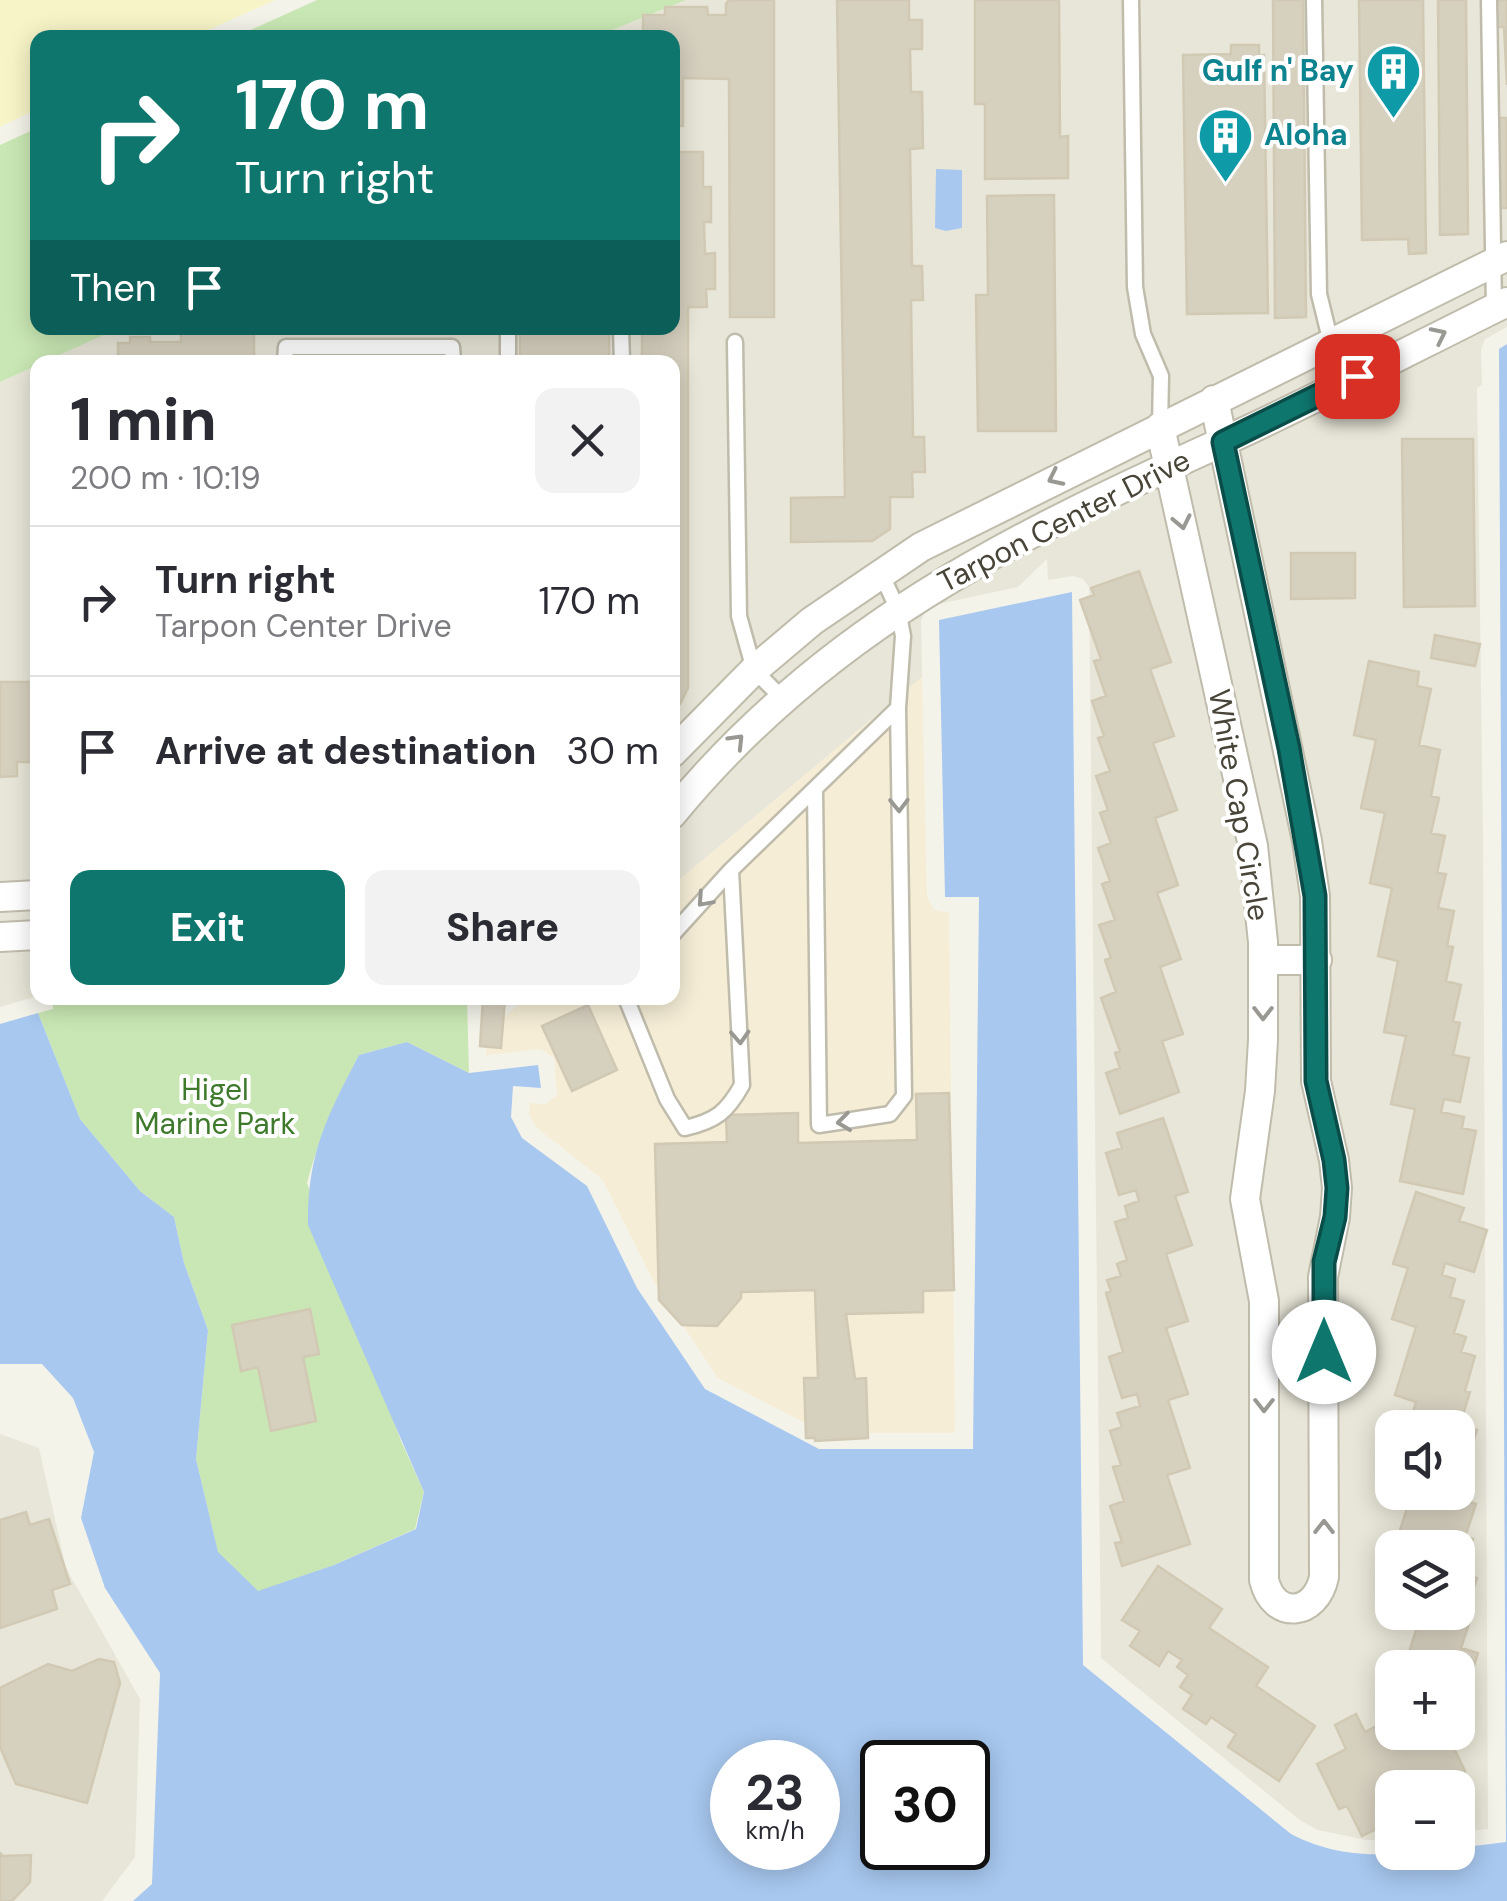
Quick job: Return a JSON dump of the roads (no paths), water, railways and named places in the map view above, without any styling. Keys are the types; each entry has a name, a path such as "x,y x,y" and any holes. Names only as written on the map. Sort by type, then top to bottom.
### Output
{"street":[{"name":"Tarpon Center Drive","path":"680,745 754,670 812,621 881,573 979,516 1499,260"},
{"name":"Tarpon Center Drive","path":"680,805 740,737 782,698 838,651 898,610 1005,547 1500,305"},
{"name":"White Cap Circle","path":"1160,427 1253,846 1260,894 1260,1091 1246,1199 1264,1301 1264,1580 1268,1596 1279,1606 1295,1609 1312,1602 1322,1590 1324,1577 1323,1277 1337,1188 1316,1081 1315,896 1308,841 1214,400"},
{"path":"0,896 30,894"},
{"path":"0,937 30,935"},
{"path":"1263,960 1316,960"}],"lane":[{"path":"1131,0 1134,287 1142,334 1161,376 1160,427"},
{"path":"1314,0 1318,294 1346,381"},
{"path":"1488,0 1500,305"},
{"path":"735,342 739,616 754,670 782,698"},
{"path":"286,355 286,347 452,347 453,355"},
{"path":"815,790 819,1125 890,1114 904,1096 898,708 904,636 898,610 881,573"},
{"path":"680,925 731,870 898,708"},
{"path":"629,1005 667,1099 686,1128 712,1121 742,1085 731,870"}],"water":[{"path":"936,169 962,170 962,228 935,228"},
{"path":"1507,344 1507,1901 133,1901 152,1884 160,1673 105,1588 81,1518 94,1452 73,1398 42,1364 0,1364 0,1024 38,1013 80,1119 140,1191 174,1217 184,1263 208,1330 196,1459 218,1552 258,1591 334,1565 416,1529 424,1492 308,1225 311,1177 321,1136 359,1055 407,1042 469,1073 538,1065 541,1088 513,1086 511,1117 522,1138 587,1186 637,1288 705,1389 819,1449 973,1449 979,897 945,897 939,620 1072,592 1083,1665 1291,1834 1333,1849 1375,1854 1375,1870 1475,1870 1475,1846 1506,1842 1499,349"}],"place":[{"name":"Gulf n' Bay","path":"1393,120"},
{"name":"Aloha","path":"1225,184"}],"park label":[{"name":"Higel Marine Park","path":"215,1107"}]}
